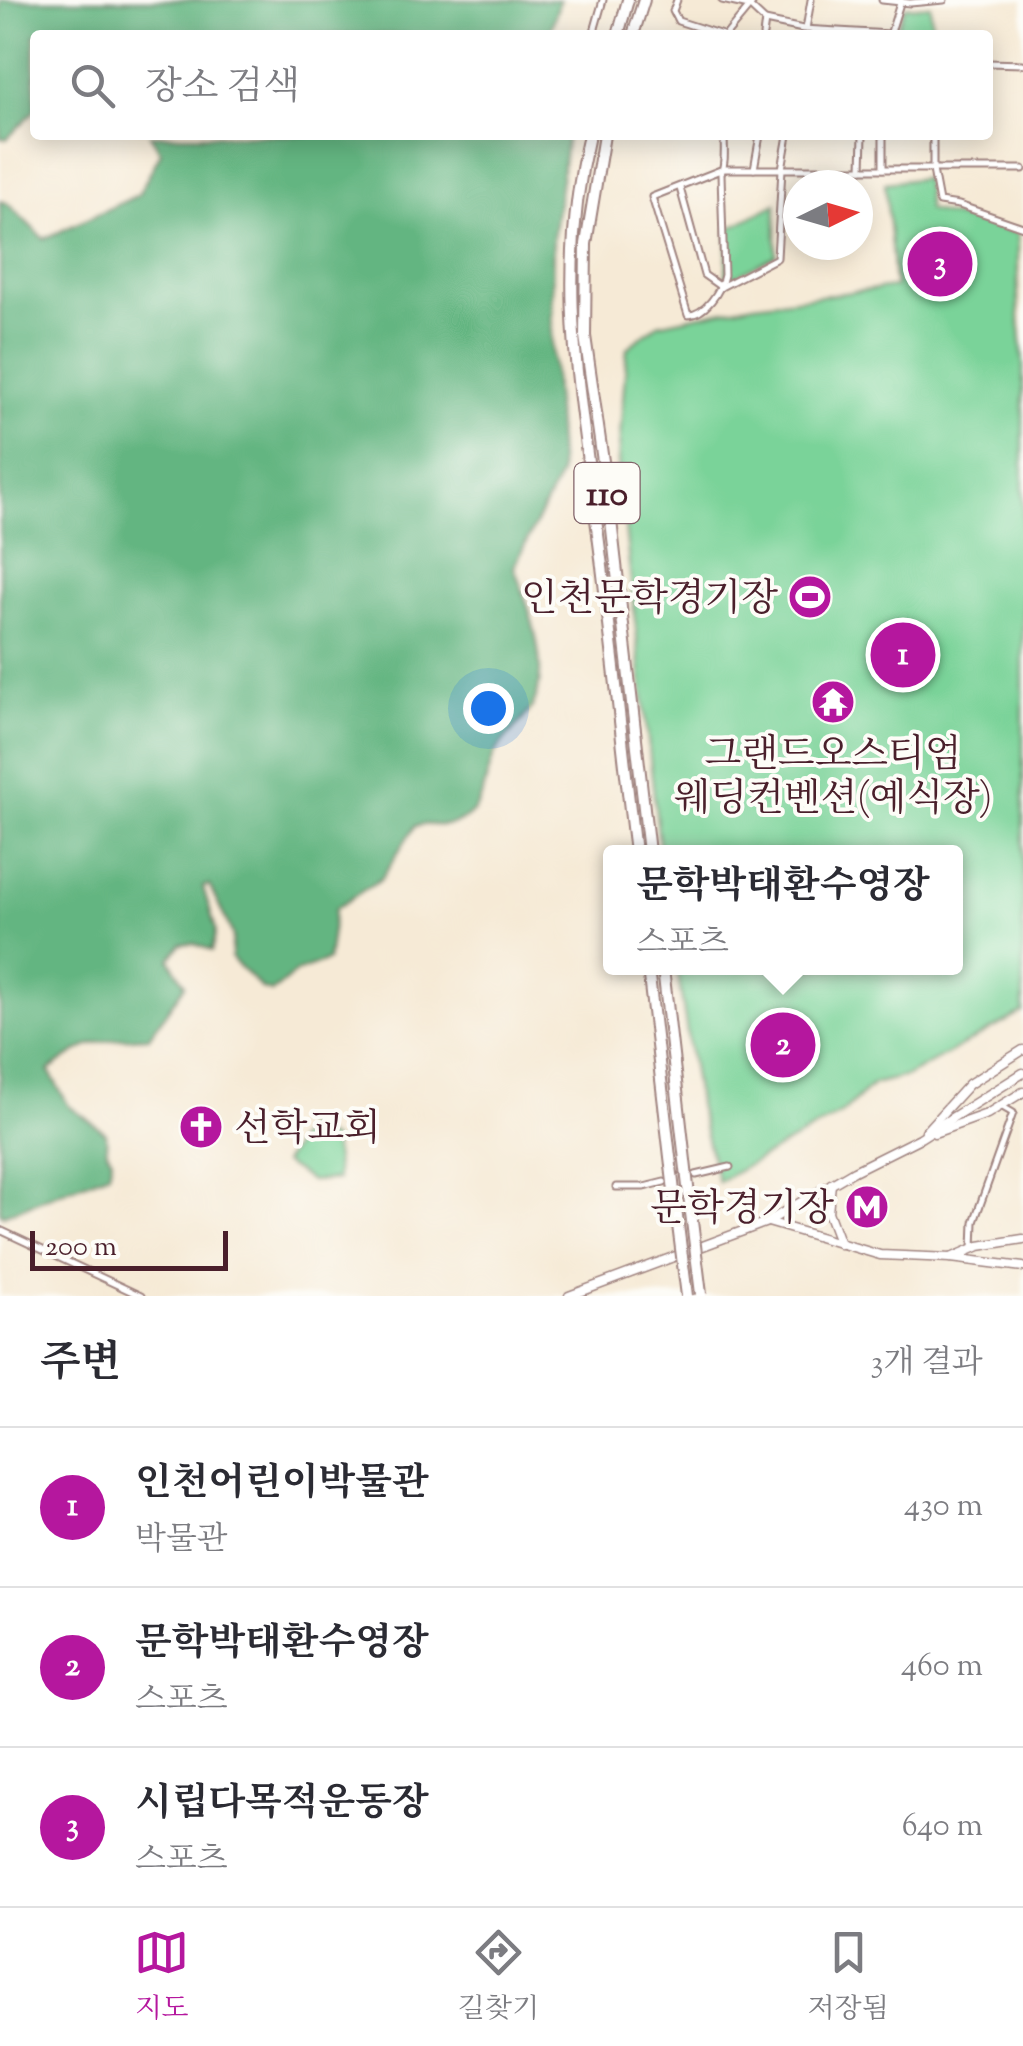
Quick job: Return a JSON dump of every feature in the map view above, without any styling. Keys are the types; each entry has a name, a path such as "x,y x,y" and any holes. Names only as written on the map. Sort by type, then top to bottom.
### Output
{"highway":[{"path":"619,30 628,0"},
{"path":"635,30 644,0"},
{"name":"110","path":"588,140 571,246 573,320 581,421 634,845"},
{"name":"110","path":"603,140 586,244 586,336 649,845"},
{"path":"649,975 686,1296"},
{"path":"664,975 701,1295"}],"main road":[{"path":"920,1138 969,1084 1023,1050"},
{"path":"570,1296 767,1222 920,1138 1023,1073"},
{"path":"920,1138 987,1114 1023,1092"},
{"path":"831,1184 828,1212 840,1244"},
{"path":"767,1222 880,1255 1023,1267"},
{"path":"951,1258 973,1249 1023,1239"}],"street":[{"path":"595,30 604,0"},
{"path":"677,0 673,11 678,22 703,30"},
{"path":"722,0 749,6 765,20 810,30"},
{"path":"728,30 755,0"},
{"path":"806,29 810,0"},
{"path":"882,0 944,0"},
{"path":"891,30 901,1"},
{"path":"763,30 765,20"},
{"path":"686,30 687,26"},
{"path":"789,30 790,26"},
{"path":"993,63 1023,64"},
{"path":"722,287 724,140"},
{"path":"754,169 759,140"},
{"path":"787,140 782,169 778,258 722,287 698,315 688,315 652,198 723,169 782,169 862,168 1023,170"},
{"path":"862,168 863,140"},
{"path":"883,140 883,169"},
{"path":"933,140 939,202 1023,227"},
{"path":"680,186 704,275 722,287"},
{"path":"973,1249 974,1222 1013,1113 1001,1106"},
{"path":"696,1174 730,1167"},
{"path":"616,1187 664,1182"},
{"path":"0,1230 140,1296"}],"green space":[{"path":"0,0 560,0 551,30 30,30 30,115 7,139 0,138"},
{"path":"930,5 932,30 896,30 905,7"},
{"path":"153,140 566,140 553,240 552,343 560,475 514,567 536,637 538,692 528,713 496,751 480,799 468,816 445,825 415,826 382,878 335,909 328,960 296,972 272,992 262,989 231,958 233,935 209,885 203,887 216,930 212,951 194,943 181,944 170,959 185,985 149,1037 95,1044 49,1071 69,1106 106,1133 107,1151 112,1159 109,1173 3,1215 0,201 7,203 44,239 138,195 161,152"},
{"name":"인천문학경기장","path":"925,178 928,210 1018,233 1023,365 1023,1012 907,1076 873,1084 842,1113 718,1182 698,1105 678,975 963,975 963,845 659,845 618,462 627,348 658,324 754,304 895,287 885,183"},
{"path":"776,204 776,255 726,281 728,229"},
{"path":"307,1124 333,1141 337,1179 311,1181 283,1163"}],"place":[{"name":"시립다목적운동장","path":"940,264"},
{"name":"인천문학경기장","path":"810,597"},
{"name":"인천어린이박물관","path":"903,655"},
{"name":"그랜드오스티엄 웨딩컨벤션(예식장)","path":"833,702"},
{"name":"문학박태환수영장","path":"783,1045"},
{"name":"선학교회","path":"201,1127"},
{"name":"문학경기장","path":"867,1207"}]}
